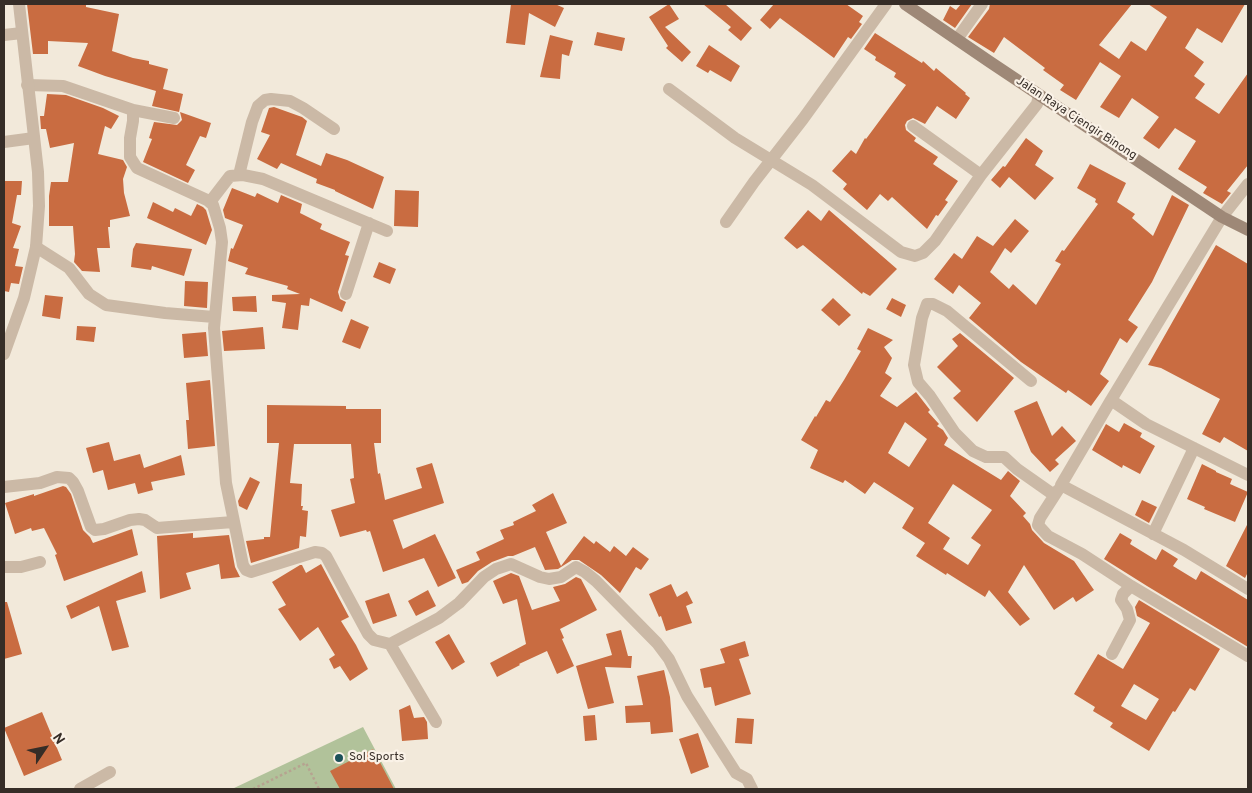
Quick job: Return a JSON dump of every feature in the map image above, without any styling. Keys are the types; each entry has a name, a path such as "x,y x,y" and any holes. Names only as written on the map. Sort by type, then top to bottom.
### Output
{"main road":[{"name":"Jalan Raya Cjengir Binong","path":"905,4 1222,217 1248,230"}],"street":[{"path":"4,354 24,298 36,247 39,206 38,172 19,4"},
{"path":"726,222 886,4"},
{"path":"957,39 982,4"},
{"path":"4,35 22,33"},
{"path":"27,85 63,86 133,110 174,118"},
{"path":"669,89 735,138 812,185 901,252 912,256 923,253 936,241 981,174 1037,104 1039,95"},
{"path":"239,175 252,122 258,106 266,100 290,101 334,129"},
{"path":"133,110 130,157 137,168 210,202 213,205 220,228 222,242 214,317 226,483 243,565 251,572 315,552 322,553 326,556 368,634 374,640 390,644 439,618 459,603 484,577 496,569 511,564 549,579 561,577 576,567 596,581 656,643 668,659 687,696 736,773 747,780 752,789"},
{"path":"914,126 981,174"},
{"path":"4,142 34,138"},
{"path":"210,202 230,176 239,175 263,179 387,230"},
{"path":"1248,184 1222,217 1040,518 1038,525 1048,536 1082,554 1130,586 1248,656"},
{"path":"346,294 369,223"},
{"path":"36,247 69,268 89,294 106,305 214,317"},
{"path":"1031,381 947,312 933,304 927,304 922,318 914,365 918,382 955,433 973,451 986,457 1004,457 1017,469 1184,550 1248,589"},
{"path":"1111,400 1146,424 1248,475"},
{"path":"1153,534 1194,448"},
{"path":"4,486 40,483 57,477 69,478 78,491 91,527 95,530 139,519 145,520 157,528 233,522"},
{"path":"4,567 21,567 40,562"},
{"path":"1112,654 1130,620 1127,608 1121,600 1123,594 1130,586"},
{"path":"390,644 436,722"},
{"path":"80,789 110,772"}],"path":[{"path":"253,789 306,763 319,789"}],"green space":[{"name":"Sol Sports","path":"363,727 396,789 232,789"}],"building":[{"path":"27,4 86,4 86,7 119,14 112,51 149,61 149,64 168,69 163,89 183,94 179,112 152,106 156,91 78,66 88,43 48,41 48,54 33,54"},
{"path":"511,4 555,4 564,8 555,27 529,13 525,45 506,43"},
{"path":"669,4 679,19 665,27 691,52 682,62 666,48 668,46 649,17"},
{"path":"703,4 725,4 752,28 741,41 728,30 731,27"},
{"path":"774,4 846,4 863,16 859,22 862,24 851,39 848,37 834,58 780,18 770,29 760,20"},
{"path":"961,4 972,4 955,28 943,20 950,6 956,10"},
{"path":"990,4 1132,4 1099,45 1119,59 1131,41 1146,51 1167,17 1148,4 1245,4 1222,43 1197,28 1185,48 1204,62 1194,76 1205,84 1195,98 1219,114 1248,73 1248,165 1227,191 1231,193 1222,204 1203,193 1207,187 1178,169 1196,141 1175,128 1159,149 1143,138 1159,117 1132,98 1119,118 1100,107 1121,76 1100,62 1076,100 1060,90 1064,85 1043,70 1045,68 1004,37 994,53 968,37 989,9"},
{"path":"597,32 625,38 622,51 594,45"},
{"path":"875,33 922,63 923,61 934,71 936,68 970,98 956,119 937,106 925,124 913,118 907,121 905,125 906,130 916,138 914,141 938,157 933,164 958,181 945,200 948,202 927,229 892,197 888,201 880,194 867,210 843,189 847,184 832,171 851,150 856,154 865,138 906,85 894,77 896,73 875,60 876,57 864,49"},
{"path":"550,35 573,41 569,56 562,54 560,79 540,77"},
{"path":"709,45 740,66 731,82 710,70 708,73 696,66"},
{"path":"47,94 66,95 103,108 119,116 111,129 105,126 98,154 123,160 127,167 123,179 124,193 130,216 110,220 110,227 108,227 110,248 97,248 100,272 82,271 74,262 73,226 49,226 51,182 68,182 74,143 50,148 46,129 41,129 40,116 44,116"},
{"path":"274,107 302,117 307,121 296,155 321,166 326,153 347,160 384,177 373,209 335,190 316,183 317,179 281,163 277,169 257,159 270,135 261,132 269,108"},
{"path":"180,112 211,123 206,138 200,136 186,165 195,170 188,183 143,162 152,139 149,138 154,122 177,125 182,120"},
{"path":"1026,138 1043,151 1035,165 1054,178 1035,200 1009,177 1000,188 991,180 1003,166 1005,167"},
{"path":"1090,164 1126,183 1117,202 1135,214 1132,218 1153,236 1172,195 1189,205 1152,282 1128,320 1138,327 1127,343 1120,338 1100,374 1109,381 1091,406 1068,390 1066,393 1021,362 969,318 981,303 959,285 953,294 934,279 954,253 962,259 977,236 993,246 1015,219 1029,231 1011,253 1005,248 990,272 1009,289 1013,284 1036,305 1061,264 1055,261 1098,204 1095,202 1096,199 1077,188"},
{"path":"4,181 22,181 21,195 17,195 12,223 21,226 13,248 19,249 15,266 23,267 19,284 11,283 9,292 4,291"},
{"path":"232,188 255,197 257,193 278,203 281,195 302,204 300,213 322,224 320,229 350,242 345,255 349,256 338,292 340,299 346,302 342,312 310,298 309,306 301,305 298,330 282,328 286,303 272,301 272,295 300,294 287,289 288,286 245,274 248,268 228,261 231,248 233,249 243,225 225,218 223,210"},
{"path":"395,190 419,191 418,227 394,226"},
{"path":"153,202 173,212 175,208 191,216 197,204 203,207 206,210 212,230 206,245 147,218"},
{"path":"808,210 821,221 829,210 897,269 870,296 863,292 862,294 803,245 797,249 784,238"},
{"path":"136,243 192,249 184,276 152,266 151,270 131,267 133,249"},
{"path":"1216,245 1248,264 1248,451 1224,437 1220,443 1202,434 1220,399 1161,368 1148,365"},
{"path":"379,262 396,269 390,284 373,277"},
{"path":"185,281 208,282 207,308 184,306"},
{"path":"45,295 63,297 60,319 42,316"},
{"path":"256,296 257,312 233,311 232,297"},
{"path":"833,298 851,315 839,326 821,310"},
{"path":"892,298 906,305 901,317 886,309"},
{"path":"351,319 369,327 360,349 342,342"},
{"path":"77,326 96,327 94,342 76,340"},
{"path":"263,327 265,349 224,351 222,331"},
{"path":"868,328 893,340 884,347 892,358 885,373 892,378 880,396 897,407 916,392 930,410 928,412 939,424 937,426 943,430 948,438 944,445 1001,480 1008,471 1020,481 1010,496 1026,513 1023,516 1030,524 1032,530 1044,543 1074,561 1094,590 1076,602 1073,597 1054,610 1024,565 1008,592 1030,619 1020,626 989,590 985,597 916,556 925,543 902,528 914,508 874,482 865,494 845,480 843,483 810,468 818,450 801,440 826,400 830,402 844,380 861,351 857,349","holes":["905,422 927,439 909,467 888,453","953,484 992,510 971,538 981,545 968,565 943,549 950,538 928,523"]},
{"path":"206,332 208,356 184,358 182,334"},
{"path":"960,333 1014,378 977,422 953,398 961,391 937,367 958,346 952,339"},
{"path":"210,380 215,446 188,449 186,420 189,420 186,383"},
{"path":"1037,401 1052,436 1062,426 1076,441 1055,460 1059,464 1050,472 1031,452 1014,411"},
{"path":"267,405 346,406 346,409 381,409 381,443 374,443 378,474 380,473 385,500 422,488 416,468 432,463 444,503 393,520 403,549 435,534 456,578 438,587 424,558 383,572 370,531 367,532 366,530 340,537 331,510 355,503 350,479 354,478 351,444 294,444 290,483 302,484 301,506 303,506 302,510 308,511 306,537 300,536 299,548 251,563 246,541 270,537 279,443 267,443"},
{"path":"1124,423 1142,433 1140,437 1155,446 1140,474 1123,465 1122,468 1092,450 1106,424 1119,432"},
{"path":"109,442 114,461 140,454 144,468 181,455 185,475 151,482 153,490 138,494 135,483 108,490 103,470 93,473 86,448"},
{"path":"1202,464 1232,479 1230,484 1248,492 1235,522 1204,509 1205,507 1187,499"},
{"path":"250,477 260,482 247,510 239,506 238,501"},
{"path":"63,486 71,494 83,530 93,543 132,529 138,555 64,581 55,555 57,554 44,528 32,531 31,528 15,534 5,503"},
{"path":"553,493 567,523 546,532 561,566 584,536 594,544 596,541 610,552 614,546 626,556 633,547 649,559 641,570 636,567 620,593 601,575 579,560 572,560 558,569 545,570 535,547 492,562 478,571 468,582 462,584 456,570 480,560 476,552 504,539 500,530 514,525 513,522 536,511 532,505"},
{"path":"1142,500 1157,507 1149,523 1135,515"},
{"path":"1248,523 1248,572 1245,578 1226,566"},
{"path":"193,533 193,538 229,535 235,567 240,577 221,579 219,564 186,573 191,589 160,599 157,536"},
{"path":"1120,533 1132,540 1130,544 1156,560 1162,549 1178,559 1173,566 1196,580 1201,571 1248,600 1248,647 1104,559"},
{"path":"321,564 349,617 341,621 368,669 350,681 340,666 334,669 329,659 335,655 318,627 300,641 278,609 286,605 272,582 300,565 302,565 306,573"},
{"path":"142,571 146,592 116,601 129,647 112,651 99,606 71,619 66,606"},
{"path":"511,573 519,576 532,610 560,601 553,587 565,584 576,577 581,579 597,610 560,629 564,638 562,639 574,666 557,674 547,651 497,677 490,663 526,644 517,599 503,604 493,581"},
{"path":"671,584 677,597 687,591 693,603 686,606 692,623 666,631 661,616 659,617 649,594"},
{"path":"428,590 436,606 416,616 408,601"},
{"path":"389,593 397,616 373,624 365,601"},
{"path":"1139,600 1220,649 1195,691 1190,688 1175,712 1173,711 1149,751 1110,727 1113,723 1093,711 1095,707 1074,694 1098,654 1123,669 1150,623 1137,616 1135,607","holes":["1134,684 1159,699 1146,720 1121,706"]},
{"path":"4,602 7,602 22,654 4,659"},
{"path":"621,630 628,656 632,656 631,668 605,667 614,703 588,709 576,666 612,655 606,634"},
{"path":"449,634 465,662 452,670 435,642"},
{"path":"745,641 749,656 739,659 751,694 715,706 711,687 704,688 700,669 725,663 720,649"},
{"path":"664,670 670,697 673,732 651,734 650,722 626,723 625,706 643,705 637,676"},
{"path":"410,705 414,718 424,717 427,722 428,739 402,741 399,710"},
{"path":"42,712 62,760 24,776 4,728"},
{"path":"595,715 597,740 585,741 583,716"},
{"path":"737,718 754,719 752,744 735,743"},
{"path":"698,733 709,767 691,774 679,739"},
{"path":"373,749 394,789 340,789 330,771"}],"place":[{"name":"Sol Sports","path":"339,758"}]}
